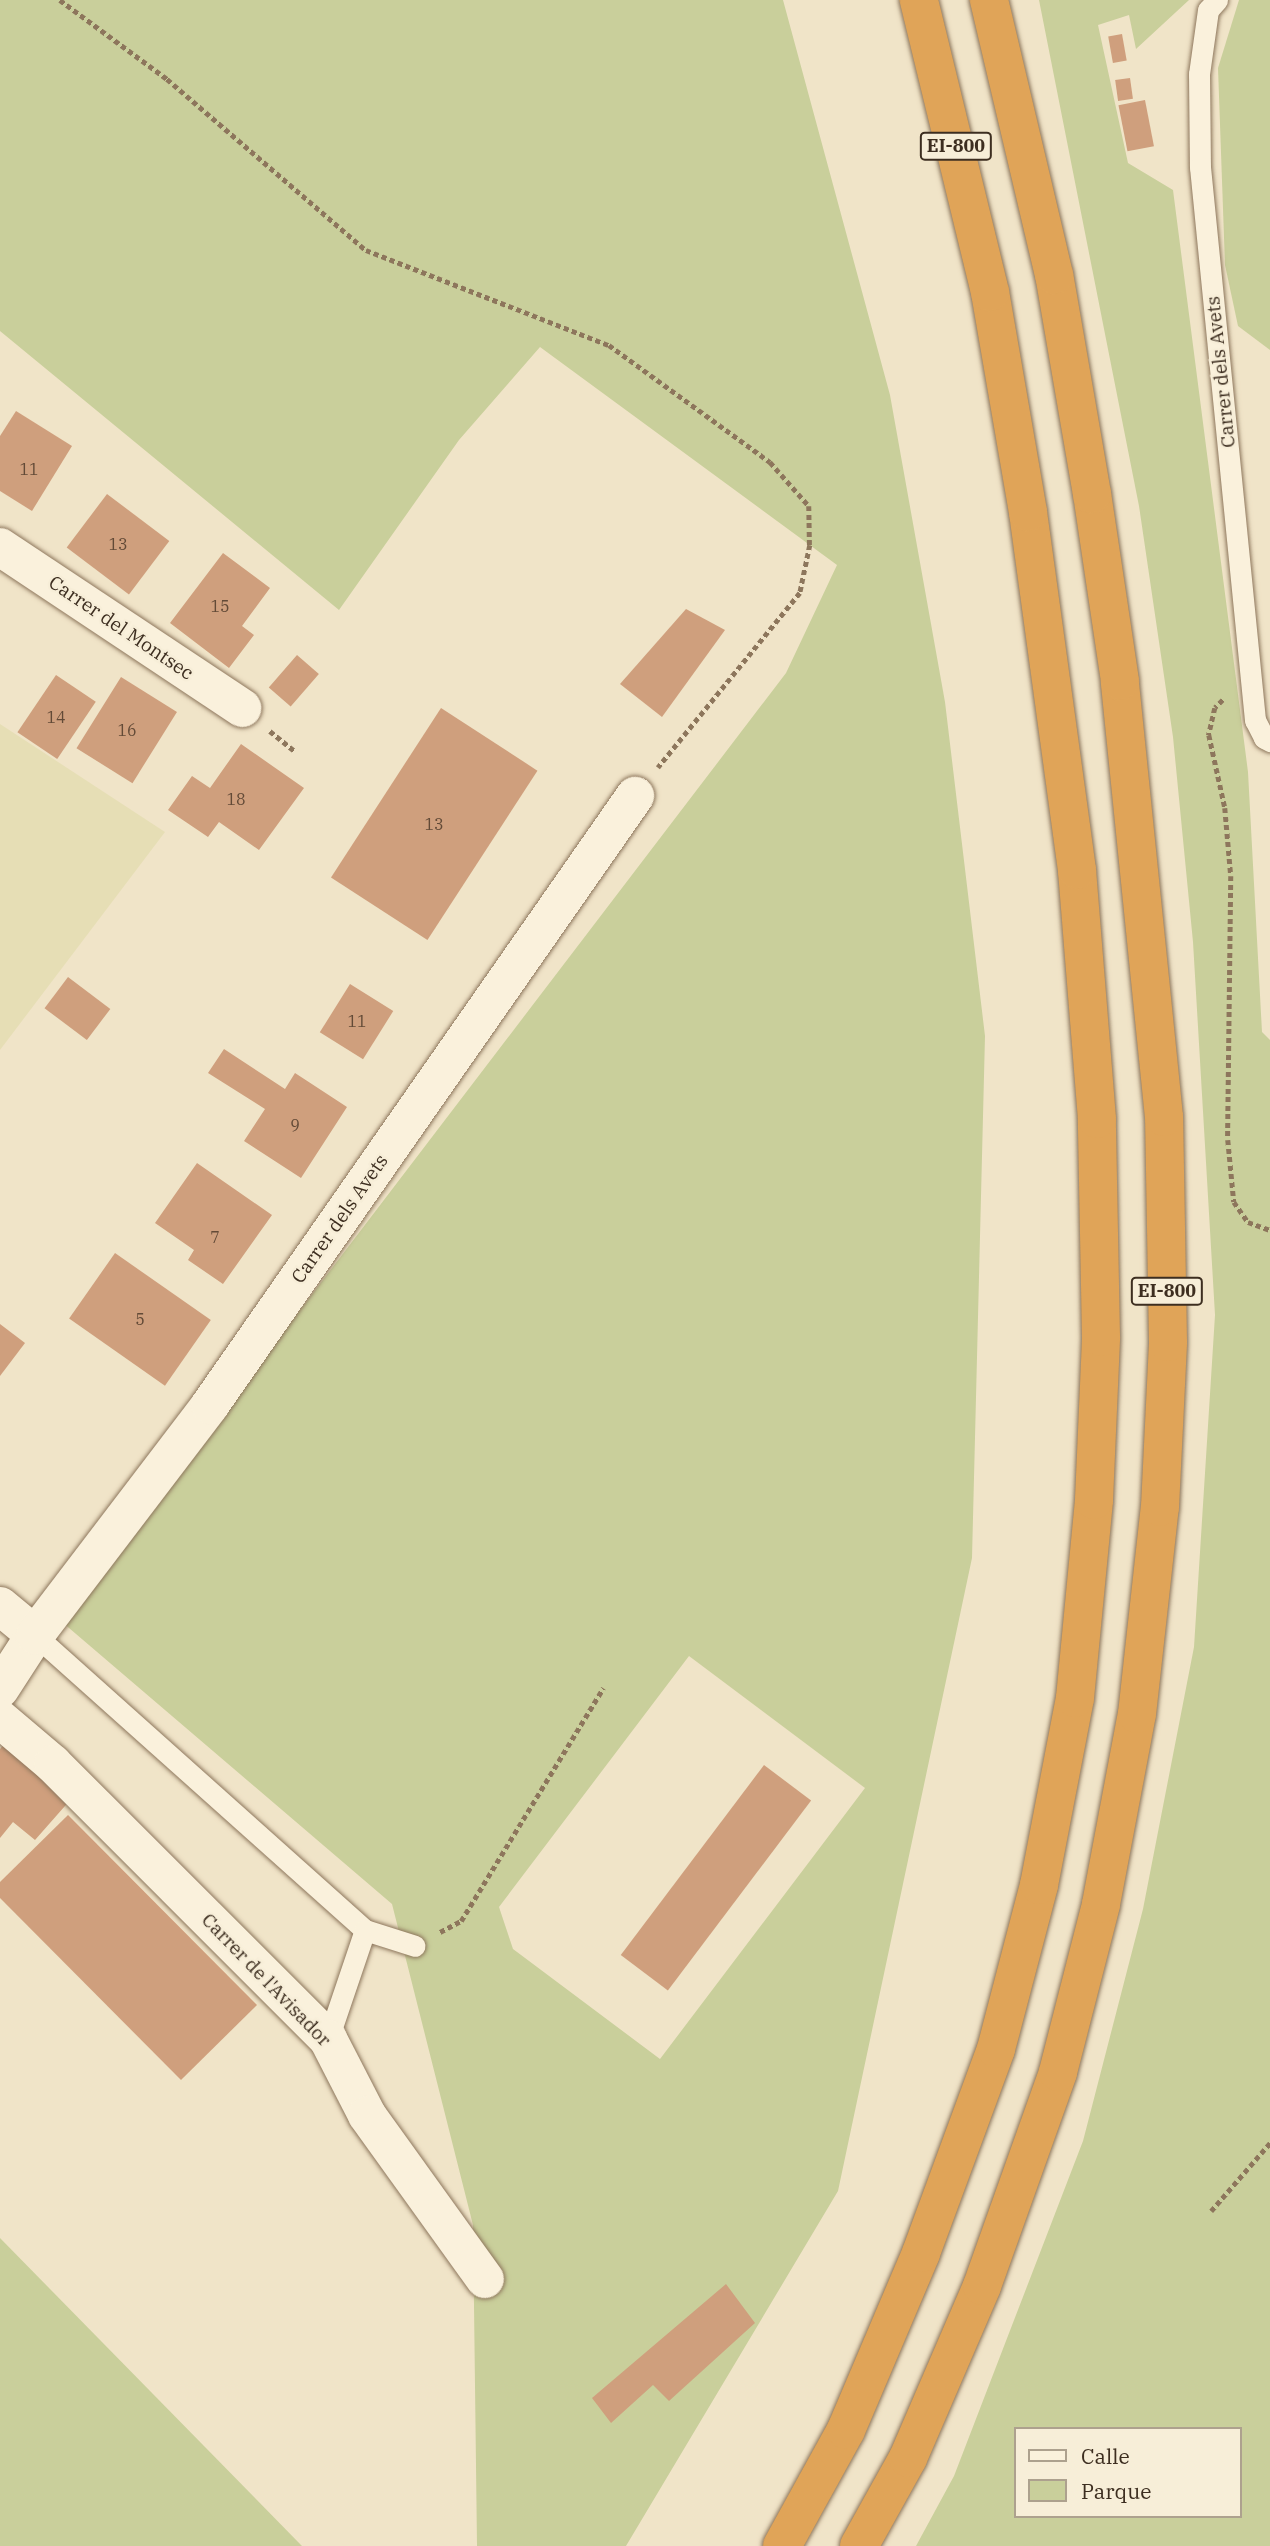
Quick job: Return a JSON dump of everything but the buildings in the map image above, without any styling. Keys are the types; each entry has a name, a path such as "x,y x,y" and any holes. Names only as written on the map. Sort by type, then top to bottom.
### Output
{"highway":[{"name":"EI-800","path":"782,2546 856,2404 921,2253 996,2049 1039,1885 1075,1698 1094,1500 1101,1337 1097,1119 1077,870 1028,512 990,292 919,0"},
{"name":"EI-800","path":"859,2546 908,2458 982,2286 1058,2072 1101,1904 1137,1714 1149,1629 1161,1494 1168,1342 1164,1116 1121,694 1092,494 1054,275 989,0"}],"street":[{"name":"Carrer del Montsec","path":"0,547 242,709"},
{"name":"Carrer dels Avets","path":"0,1689 35,1635 210,1405 635,796"},
{"path":"0,1606 35,1635"},
{"name":"Carrer de l'Avisador","path":"0,1719 53,1764 328,2039 367,2115 485,2279"}],"lane":[{"name":"Carrer dels Avets","path":"1217,0 1208,10 1199,75 1200,167 1255,720 1264,738 1270,741"},
{"path":"35,1635 365,1930 415,1946"},
{"path":"328,2039 365,1930"}],"path":[{"path":"60,0 167,79 366,250 609,345 770,462 809,506 810,545 800,593 635,796"},
{"path":"1250,671 1215,708 1209,735 1225,808 1231,876 1227,1140 1234,1202 1248,1222 1270,1230"},
{"path":"415,1946 461,1921 603,1688"},
{"path":"1211,2211 1270,2143"}],"shaded area":[{"path":"0,724 165,832 0,1050"}],"green space":[{"path":"0,0 783,0 890,395 945,702 985,1036 972,1558 838,2191 626,2546 477,2546 473,2225 392,1904 62,1622 786,673 837,565 540,347 459,440 339,610 0,331","holes":["689,1656 865,1788 660,2059 513,1949 499,1907"]},
{"path":"1039,0 1189,0 1136,49 1129,15 1098,25 1128,163 1173,190 1248,772 1262,1032 1270,1040 1270,2546 916,2546 954,2476 1083,2141 1143,1909 1194,1647 1215,1315 1193,942 1173,737 1139,506"},
{"path":"1239,0 1270,0 1270,350 1238,326 1225,265 1218,68"},
{"path":"0,2238 302,2546 0,2546"}]}
